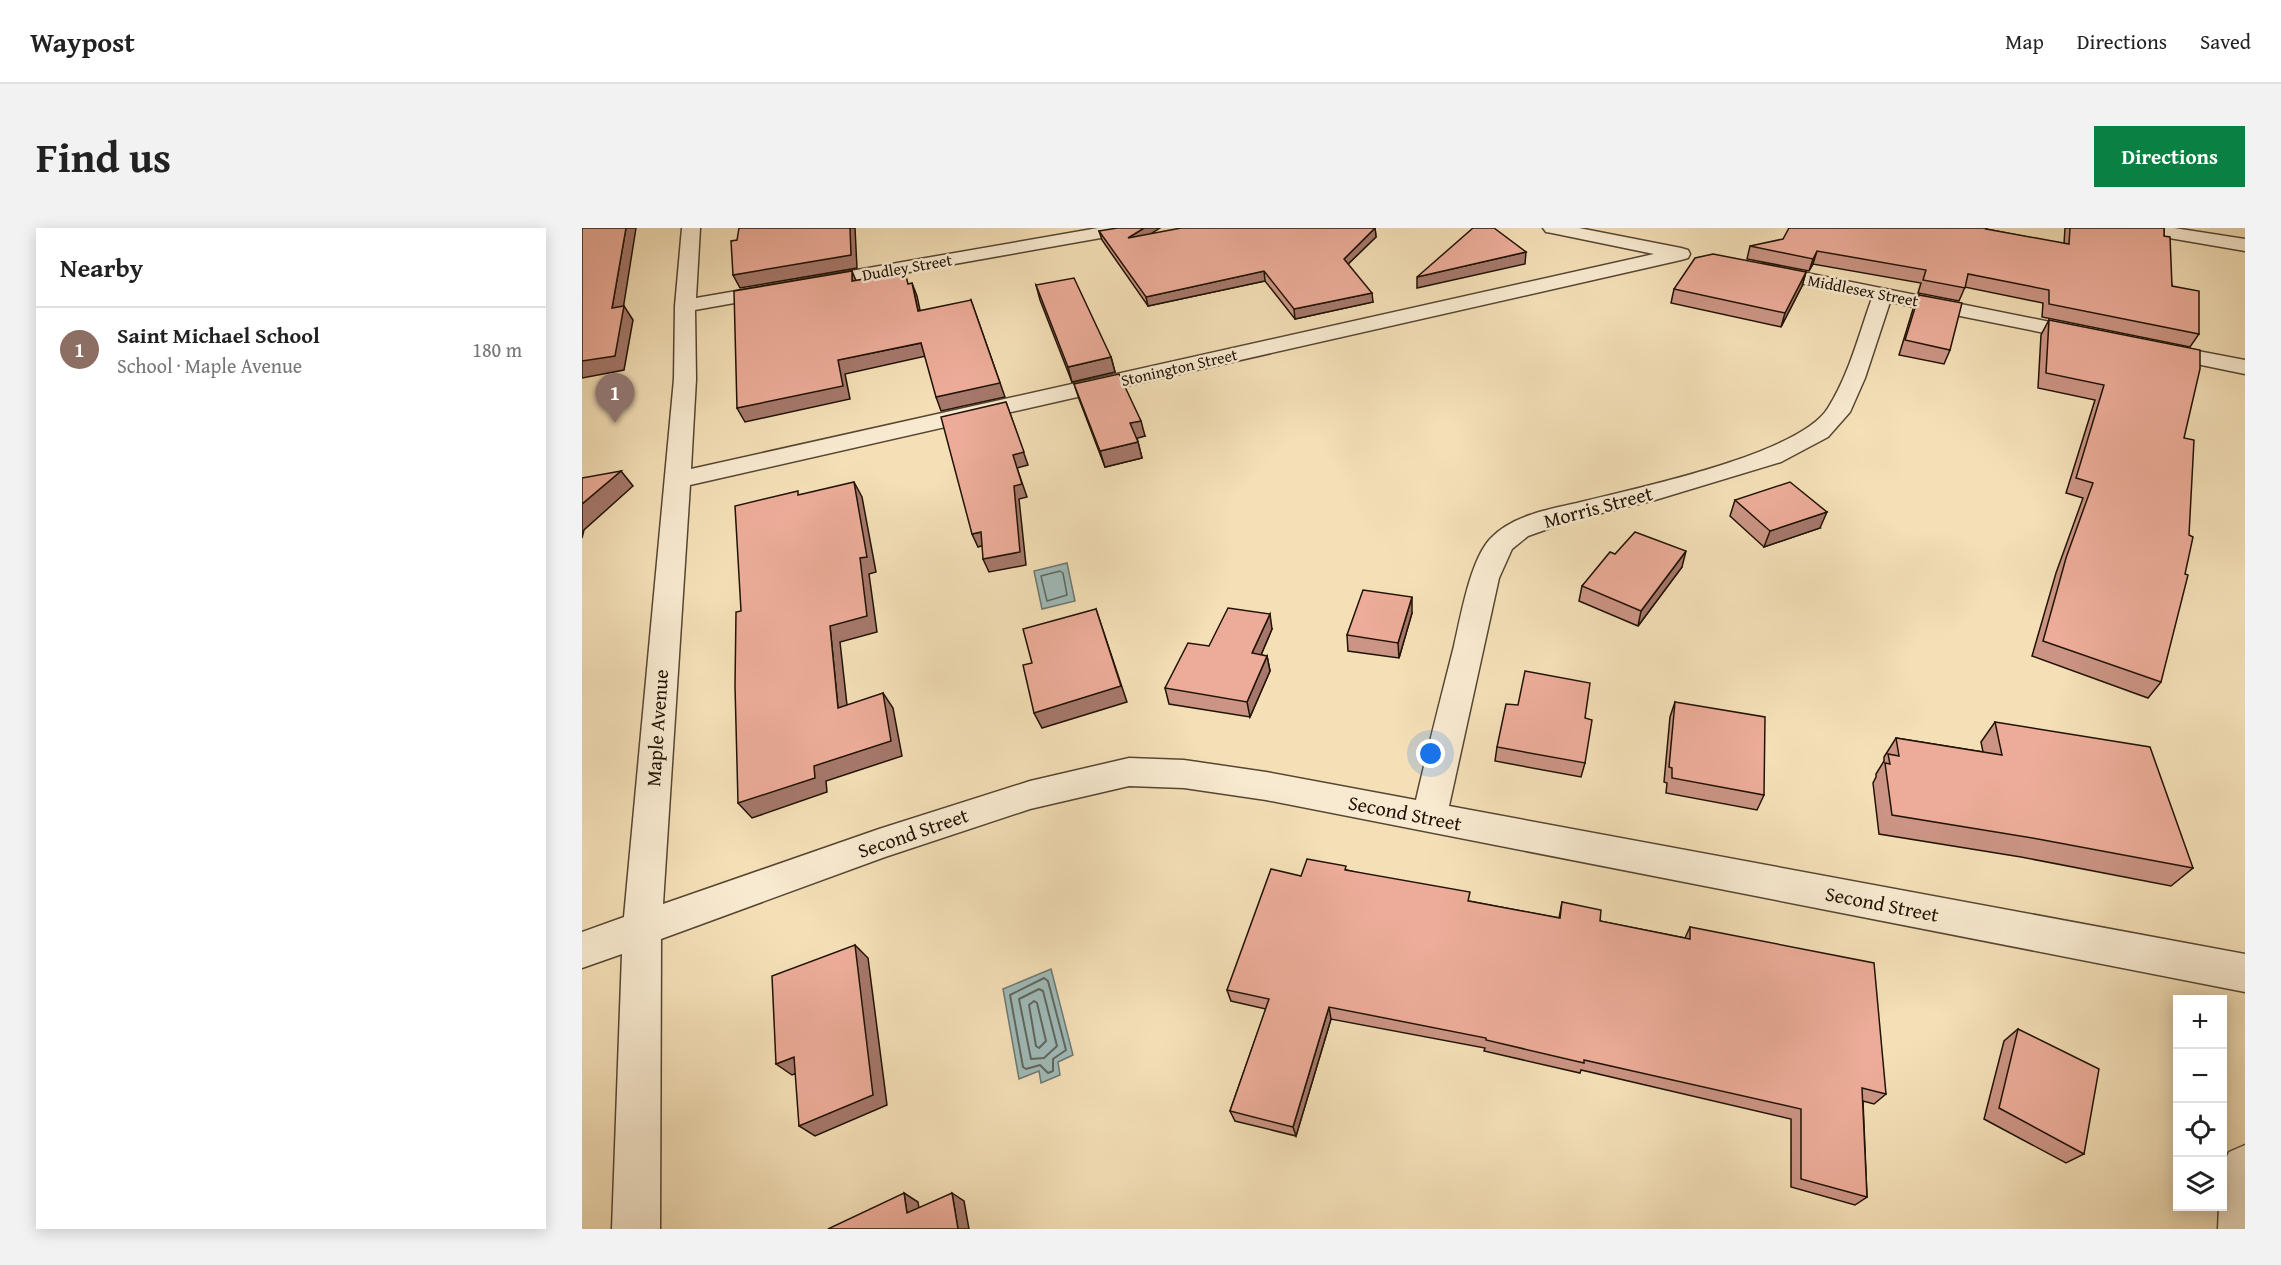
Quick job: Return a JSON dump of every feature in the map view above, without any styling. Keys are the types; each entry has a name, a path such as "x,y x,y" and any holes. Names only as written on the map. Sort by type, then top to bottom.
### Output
{"street":[{"name":"Maple Avenue","path":"636,1229 642,928 685,379 685,306 691,228"},
{"name":"Dudley Street","path":"685,306 1129,228"},
{"path":"1552,228 1637,236 1682,254 1704,258"},
{"path":"2140,228 2238,244"},
{"name":"Stonington Street","path":"676,480 1682,254"},
{"name":"Middlesex Street","path":"1749,267 2114,340"},
{"name":"Morris Street","path":"1429,818 1485,578 1500,545 1518,530 1527,526 1772,457 1820,432 1838,412 1854,378 1883,294"},
{"path":"2140,346 2245,367"},
{"name":"Second Street","path":"582,950 954,818 1030,795 1129,772 1184,774 1266,786 2245,973"},
{"path":"2242,1229 2245,1168"}],"water":[{"path":"1067,563 1075,601 1042,609 1034,571"},
{"path":"1051,969 1073,1055 1058,1062 1060,1075 1041,1083 1039,1071 1019,1079 1003,989"}],"building":[{"path":"582,228 626,228 612,308 624,306 615,356 582,361"},
{"path":"739,228 850,228 851,255 733,275 731,241 737,240"},
{"path":"1144,228 1128,238 1181,228 1375,228 1344,259 1372,293 1294,309 1264,271 1146,297 1099,231"},
{"path":"1473,228 1494,228 1526,252 1417,277"},
{"path":"1789,228 1987,228 2069,244 2070,228 2164,228 2164,236 2170,237 2172,286 2199,291 2199,334 2049,304 2049,290 1968,274 1965,288 1923,280 1926,270 1817,251 1813,259 1750,246 1783,239"},
{"path":"1713,254 1806,272 1785,313 1674,289 1695,258"},
{"path":"852,271 852,281 905,272 908,284 912,283 918,311 971,300 1000,383 936,397 921,343 838,360 843,386 737,408 734,291"},
{"path":"1074,278 1111,357 1068,367 1036,285"},
{"path":"1919,295 1962,303 1950,350 1905,340"},
{"path":"2049,320 2200,350 2200,369 2184,438 2194,440 2189,535 2193,537 2185,574 2188,575 2161,682 2043,641 2066,558 2093,483 2076,478 2104,385 2046,373"},
{"path":"1119,374 1141,421 1130,423 1138,442 1100,451 1074,384"},
{"path":"1006,402 1024,452 1013,455 1022,484 1014,486 1020,552 983,559 981,532 972,534 941,417"},
{"path":"621,471 582,504 582,478"},
{"path":"854,482 867,557 860,558 867,616 830,626 838,708 883,693 891,741 814,766 815,778 738,803 736,612 741,611 735,506 798,491 798,495"},
{"path":"1790,482 1827,512 1770,531 1735,500"},
{"path":"1635,532 1686,551 1641,611 1582,586 1610,552 1615,554"},
{"path":"1363,590 1412,597 1398,643 1347,635"},
{"path":"1228,608 1270,614 1252,653 1267,656 1247,702 1165,688 1188,643 1209,646"},
{"path":"1096,609 1121,686 1034,713 1023,665 1032,663 1023,629"},
{"path":"1525,671 1590,683 1585,718 1592,720 1585,763 1497,747 1506,704 1518,705"},
{"path":"1675,702 1765,717 1764,795 1672,778 1672,768 1669,767"},
{"path":"1995,722 2150,747 2193,868 1892,815 1885,763 1890,764 1888,754 1899,756 1896,738 2002,755"},
{"path":"1307,859 1346,866 1345,870 1470,892 1468,901 1560,918 1562,902 1601,910 1600,921 1690,939 1690,927 1874,963 1886,1094 1862,1088 1867,1197 1801,1179 1801,1109 1584,1060 1584,1063 1486,1040 1486,1038 1329,1007 1293,1127 1230,1111 1269,999 1227,990 1271,869 1301,876"},
{"path":"855,945 873,1095 799,1126 794,1057 776,1064 772,976"},
{"path":"2018,1029 2099,1069 2084,1154 1999,1108"},
{"path":"904,1193 907,1213 952,1193 958,1229 828,1229"}],"place":[{"name":"Saint Michael School","path":"615,423"}]}
